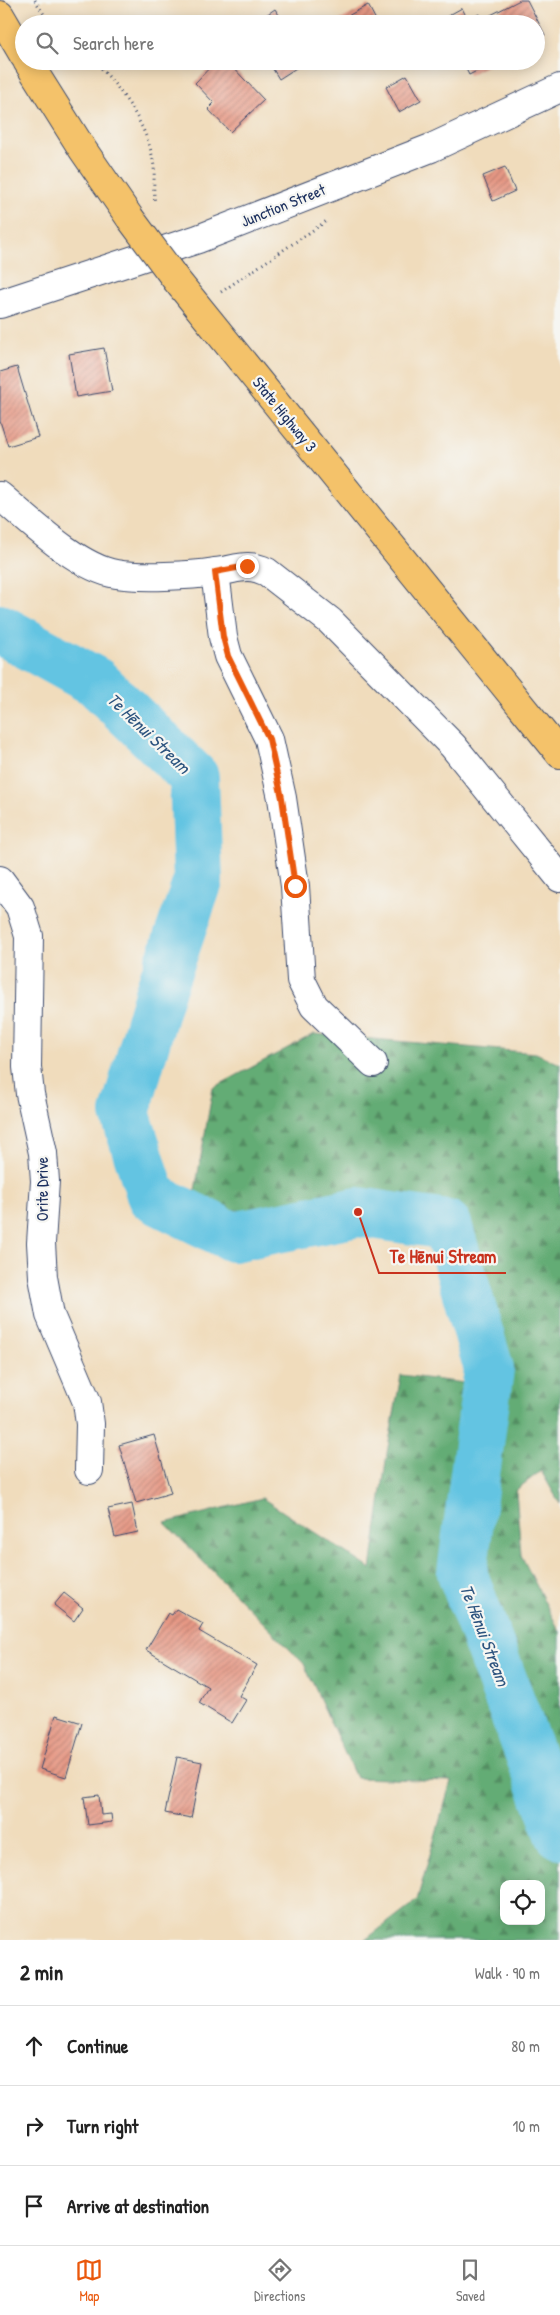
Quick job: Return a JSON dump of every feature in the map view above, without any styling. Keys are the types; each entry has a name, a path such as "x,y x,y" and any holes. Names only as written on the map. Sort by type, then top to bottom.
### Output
{"highway":[{"path":"0,16 15,41"},
{"name":"State Highway 3","path":"33,70 83,150 177,281 560,754"}],"street":[{"name":"Junction Street","path":"0,304 198,239 431,148 560,88"},
{"path":"0,496 72,554 98,569 116,574 136,576 215,572 247,566 256,566 266,572 330,620 453,746 560,878"},
{"path":"215,572 223,637 228,656 269,739 282,798 295,886 302,980 314,1006 373,1063"},
{"name":"Orite Drive","path":"0,880 20,907 29,936 27,1067 30,1094 43,1153 46,1181 41,1243 43,1277 50,1316 87,1402 90,1424 89,1470"}],"path":[{"path":"34,0 44,15"},
{"path":"104,70 115,82 140,123 153,160 154,201 158,206"},
{"path":"216,285 221,292 328,220 333,213"}],"green space":[{"path":"314,1034 536,1053 560,1064 560,1504 541,1471 516,1490 521,1555 560,1632 560,1940 365,1940 417,1900 451,1781 356,1778 304,1664 165,1523 262,1498 371,1569 387,1453 401,1375 480,1385 453,1271 407,1229 337,1217 192,1207 213,1088"}],"building":[{"path":"520,0 527,0 535,15 491,15"},
{"path":"368,5 373,15 350,15"},
{"path":"462,8 466,15 449,15"},
{"path":"275,9 279,15 266,15"},
{"path":"207,70 236,70 264,100 230,132 208,109 214,103 195,83"},
{"path":"274,70 293,70 279,79"},
{"path":"466,70 479,70 469,75"},
{"path":"407,75 421,100 399,112 386,87"},
{"path":"505,167 515,191 493,201 483,176"},
{"path":"104,348 112,391 76,397 69,354"},
{"path":"17,367 38,437 8,446 0,421 0,372"},
{"path":"154,1435 171,1493 136,1503 119,1445"},
{"path":"132,1504 138,1532 115,1537 108,1509"},
{"path":"64,1593 83,1608 74,1621 54,1605"},
{"path":"176,1609 203,1624 199,1631 257,1665 239,1696 246,1700 232,1723 199,1703 208,1687 146,1650 168,1613 172,1615"},
{"path":"56,1715 82,1723 66,1777 40,1769"},
{"path":"177,1757 202,1762 191,1818 165,1813"},
{"path":"99,1795 101,1815 111,1814 112,1822 88,1825 84,1797"}],"waterway":[{"name":"Te Hēnui Stream","path":"0,629 96,682 194,777 198,881 158,997 125,1113 152,1197 233,1237 358,1212 447,1225 489,1369 462,1573 560,1834"}],"place":[{"name":"Te Hēnui Stream","path":"358,1212"}],"route":[{"path":"247,566 215,572 223,637 228,656 269,739 282,798 295,886"}]}
